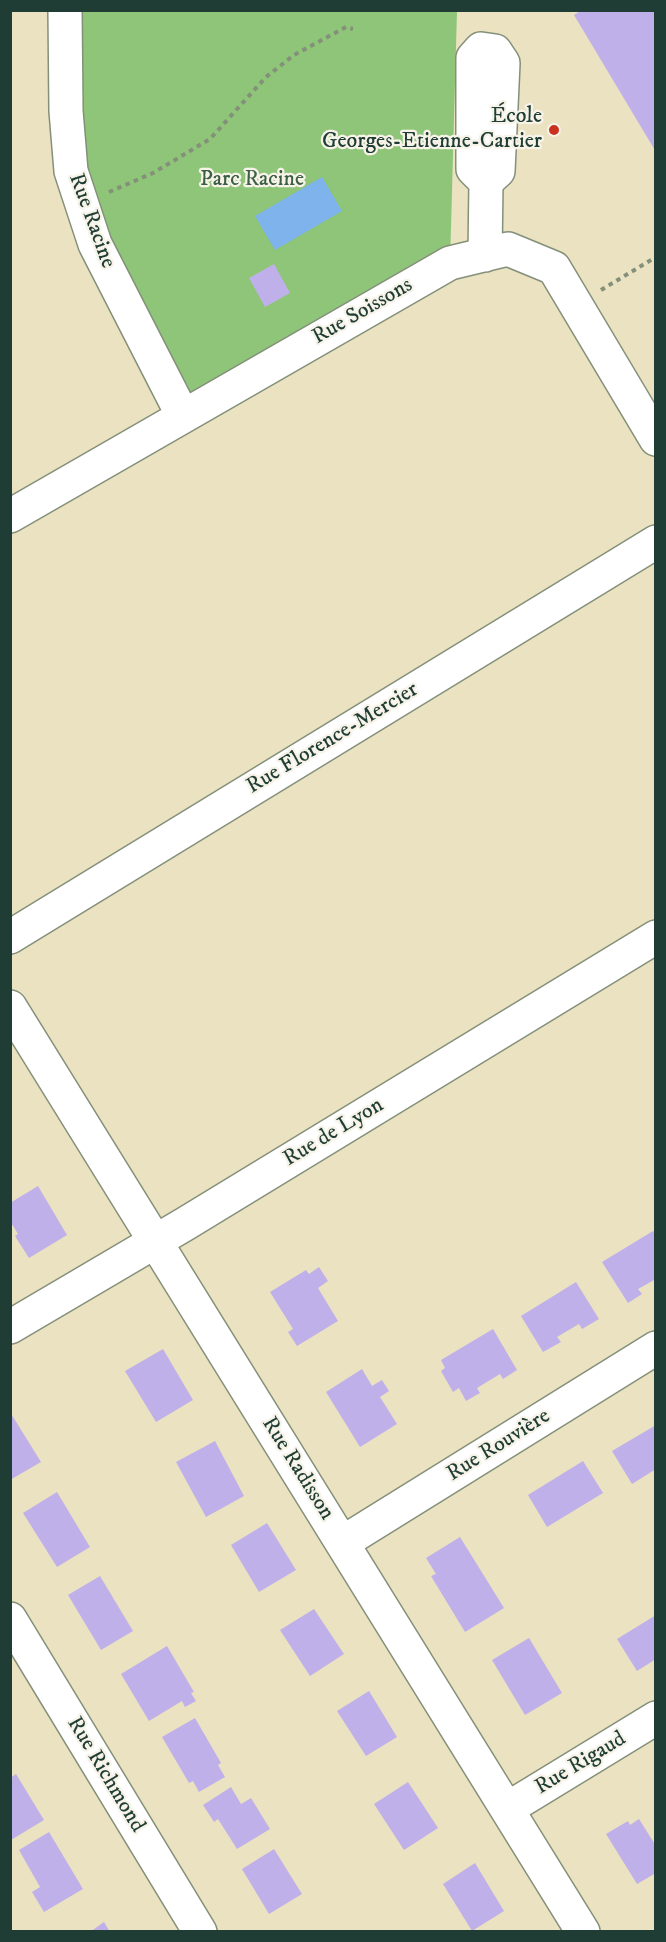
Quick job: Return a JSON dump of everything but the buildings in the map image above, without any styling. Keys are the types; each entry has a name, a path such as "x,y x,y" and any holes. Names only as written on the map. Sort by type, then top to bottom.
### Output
{"street":[{"name":"Rue Racine","path":"65,10 66,111 71,171 94,244 182,414"},
{"path":"485,255 486,182"},
{"name":"Rue Soissons","path":"10,516 182,414 450,262 508,249 554,268 656,439"},
{"name":"Rue Florence-Mercier","path":"10,937 656,542"},
{"name":"Rue de Lyon","path":"10,1327 155,1242 656,938"},
{"name":"Rue Radisson","path":"10,1007 583,1932"},
{"name":"Rue Rouvière","path":"342,1543 656,1348"},
{"name":"Rue Richmond","path":"10,1619 200,1932"},
{"name":"Rue Rigaud","path":"507,1809 656,1718"}],"path":[{"path":"80,199 106,193 153,173 210,139 266,77 294,55 346,27 353,29"},
{"path":"577,304 656,256"}],"green space":[{"name":"Parc Racine","path":"65,11 457,11 450,263 182,414 95,244"}],"water":[{"path":"322,177 342,211 275,250 255,216"}],"place":[{"name":"École Georges-Etienne-Cartier","path":"554,130"}]}
